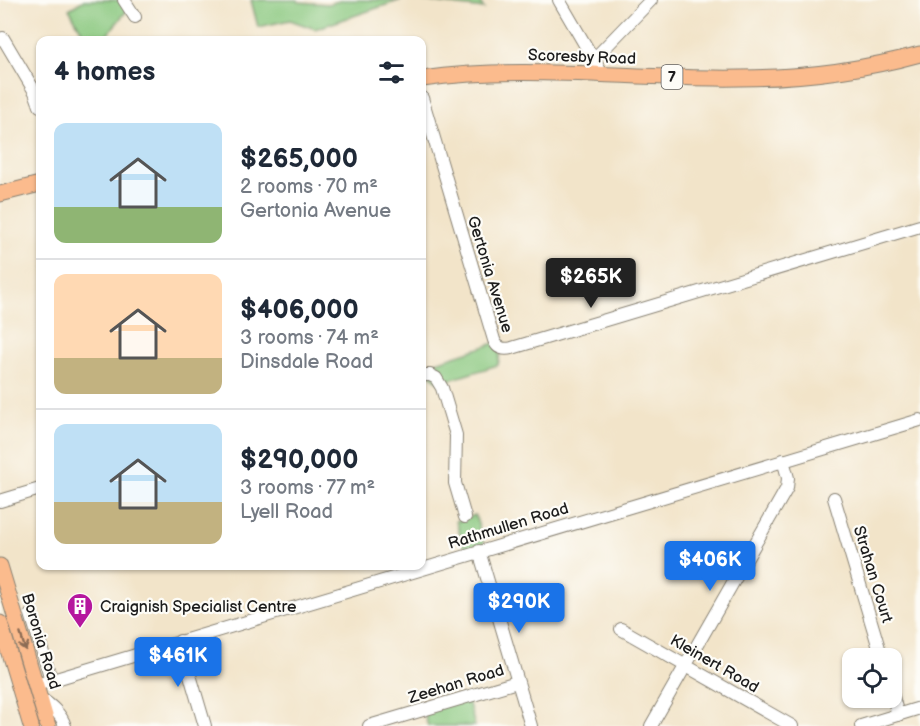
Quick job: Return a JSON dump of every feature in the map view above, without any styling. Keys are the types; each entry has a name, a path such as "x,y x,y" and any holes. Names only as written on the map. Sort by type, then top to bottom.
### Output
{"main road":[{"name":"Scoresby Road","path":"426,79 519,72 722,78 786,76 850,69 920,54"},
{"path":"0,194 36,185"},
{"path":"0,200 22,189"},
{"name":"Boronia Road","path":"0,566 48,726"},
{"path":"0,623 30,726"},
{"path":"20,689 38,691"}],"street":[{"path":"124,0 135,17"},
{"path":"559,0 602,74"},
{"path":"594,59 651,0"},
{"path":"3,38 36,95"},
{"name":"Gertonia Avenue","path":"426,111 494,340 501,348 512,348 920,226"},
{"path":"426,375 436,378 442,387 456,435 455,483 465,517"},
{"name":"Rathmullen Road","path":"426,567 920,420"},
{"path":"651,726 785,490 788,478 783,460"},
{"path":"0,501 36,490"},
{"name":"Strahan Court","path":"834,498 879,648"},
{"path":"478,551 531,726"},
{"name":"Rathmullen Road","path":"38,691 51,679 415,570"},
{"name":"Boronia Road","path":"31,614 51,679"},
{"name":"Kleinert Road","path":"621,629 792,726"},
{"path":"180,641 205,726"},
{"name":"Zeehan Road","path":"369,726 517,682"},
{"path":"38,691 62,718 65,726"},
{"path":"896,708 898,715"},
{"path":"861,726 876,724 920,708"}],"green space":[{"path":"84,0 124,0 129,8 106,36 85,36 69,9"},
{"path":"251,0 298,0 299,2 328,4 343,0 401,0 315,29 290,20 258,27"},
{"path":"412,0 479,0 484,9"},
{"path":"495,343 501,348 498,365 440,383 430,375 436,362"},
{"path":"475,515 486,549 466,555 456,521"},
{"path":"467,697 475,726 428,726 423,710"}],"place":[{"name":"Craignish Specialist Centre","path":"80,629"}]}
